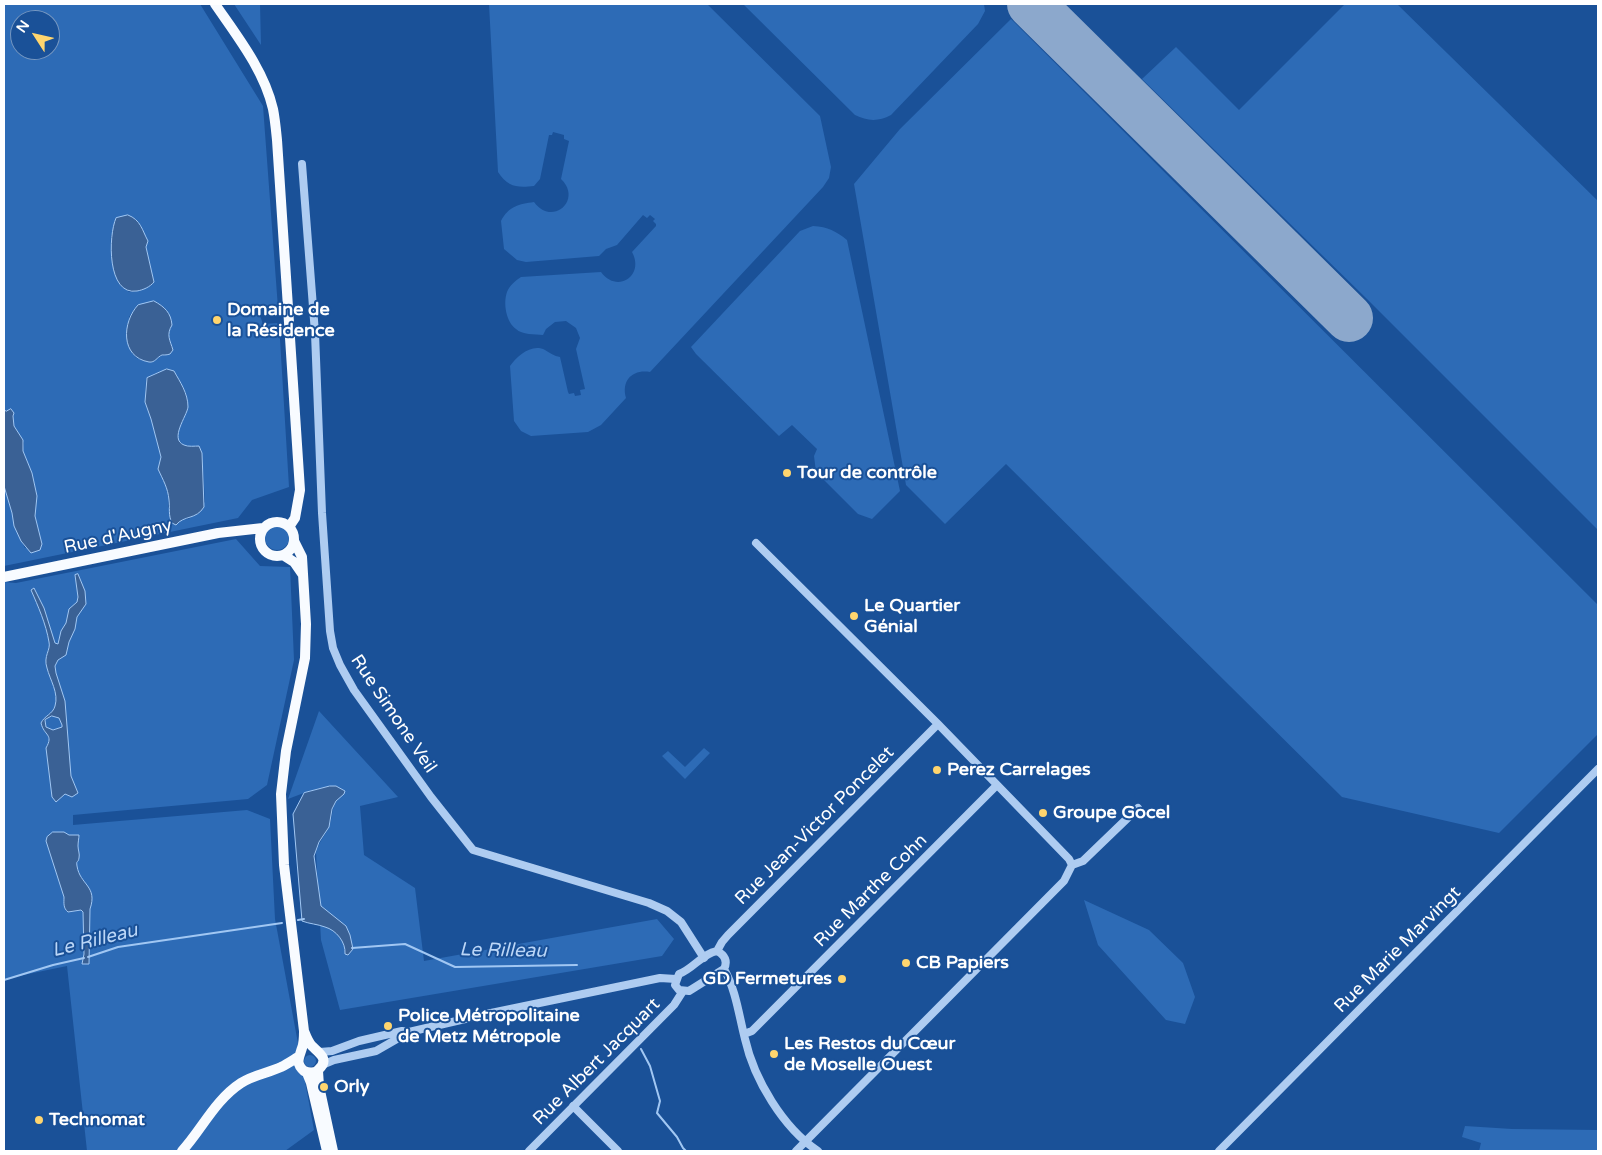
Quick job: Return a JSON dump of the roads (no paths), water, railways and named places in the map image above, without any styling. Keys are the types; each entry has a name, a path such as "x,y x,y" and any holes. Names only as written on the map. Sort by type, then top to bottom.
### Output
{"main road":[{"path":"215,4 251,58 264,84 272,108 277,140 300,490 295,518 289,527"},
{"path":"279,522 298,503"},
{"path":"294,541 290,550 283,555 274,556 264,551 260,540 263,528 270,523 279,522 289,527 302,557 306,624 304,658 286,750 281,794 284,865 304,1031 298,1063 311,1083 327,1151"},
{"name":"Rue d'Augny","path":"4,577 218,533 263,528"},
{"name":"Rue d'Augny","path":"239,531 254,540 260,540"},
{"path":"283,555 294,562 303,576"},
{"path":"304,1031 323,1058 319,1082 333,1151"},
{"path":"182,1151 194,1138 219,1103 242,1082 281,1067 307,1048 316,1050"},
{"path":"281,1067 304,1071 320,1068"}],"street":[{"name":"Rue Simone Veil","path":"302,164 315,333 329,620 333,648 340,665 354,690 388,739 473,850 668,911 681,922 704,958"},
{"path":"756,543 938,724 996,786 1069,859 1072,865"},
{"name":"Rue Jean-Victor Poncelet","path":"718,952 722,942 728,935 938,724"},
{"name":"Rue Marie Marvingt","path":"1218,1151 1598,769"},
{"name":"Rue Marthe Cohn","path":"744,1034 752,1031 996,786"},
{"path":"796,1151 1064,881 1072,865 1083,861 1138,808"},
{"path":"711,952 718,952 723,954 725,959 724,969 689,991 679,990 675,985 679,974 693,967 711,952"},
{"path":"724,969 732,985 744,1034 761,1083 781,1113 805,1142 818,1151"},
{"path":"320,1068 334,1060 376,1051 408,1032 660,978 676,979"},
{"name":"Rue Albert Jacquart","path":"529,1151 674,1005 683,991"},
{"path":"316,1050 332,1051 360,1041 402,1031 408,1032"},
{"path":"373,1038 376,1051"},
{"path":"573,1106 618,1151"}],"waterway":[{"name":"Le Rilleau","path":"298,920 304,919"},
{"name":"Le Rilleau","path":"88,957 118,947 282,923"},
{"name":"Le Rilleau","path":"352,948 405,944 455,967 577,965"},
{"name":"Le Rilleau","path":"4,980 84,958"},
{"name":"Le Rilleau","path":"641,1049 650,1066 660,1101 657,1113 686,1151"}],"place":[{"name":"Domaine de la Résidence","path":"217,320"},
{"name":"Tour de contrôle","path":"787,473"},
{"name":"Le Quartier Génial","path":"854,616"},
{"name":"Perez Carrelages","path":"937,770"},
{"name":"Groupe Gocel","path":"1043,813"},
{"name":"CB Papiers","path":"906,963"},
{"name":"GD Fermetures","path":"842,979"},
{"name":"Police Métropolitaine de Metz Métropole","path":"388,1026"},
{"name":"Les Restos du Cœur de Moselle Ouest","path":"774,1054"},
{"name":"Orly","path":"324,1087"},
{"name":"Technomat","path":"39,1120"}]}
